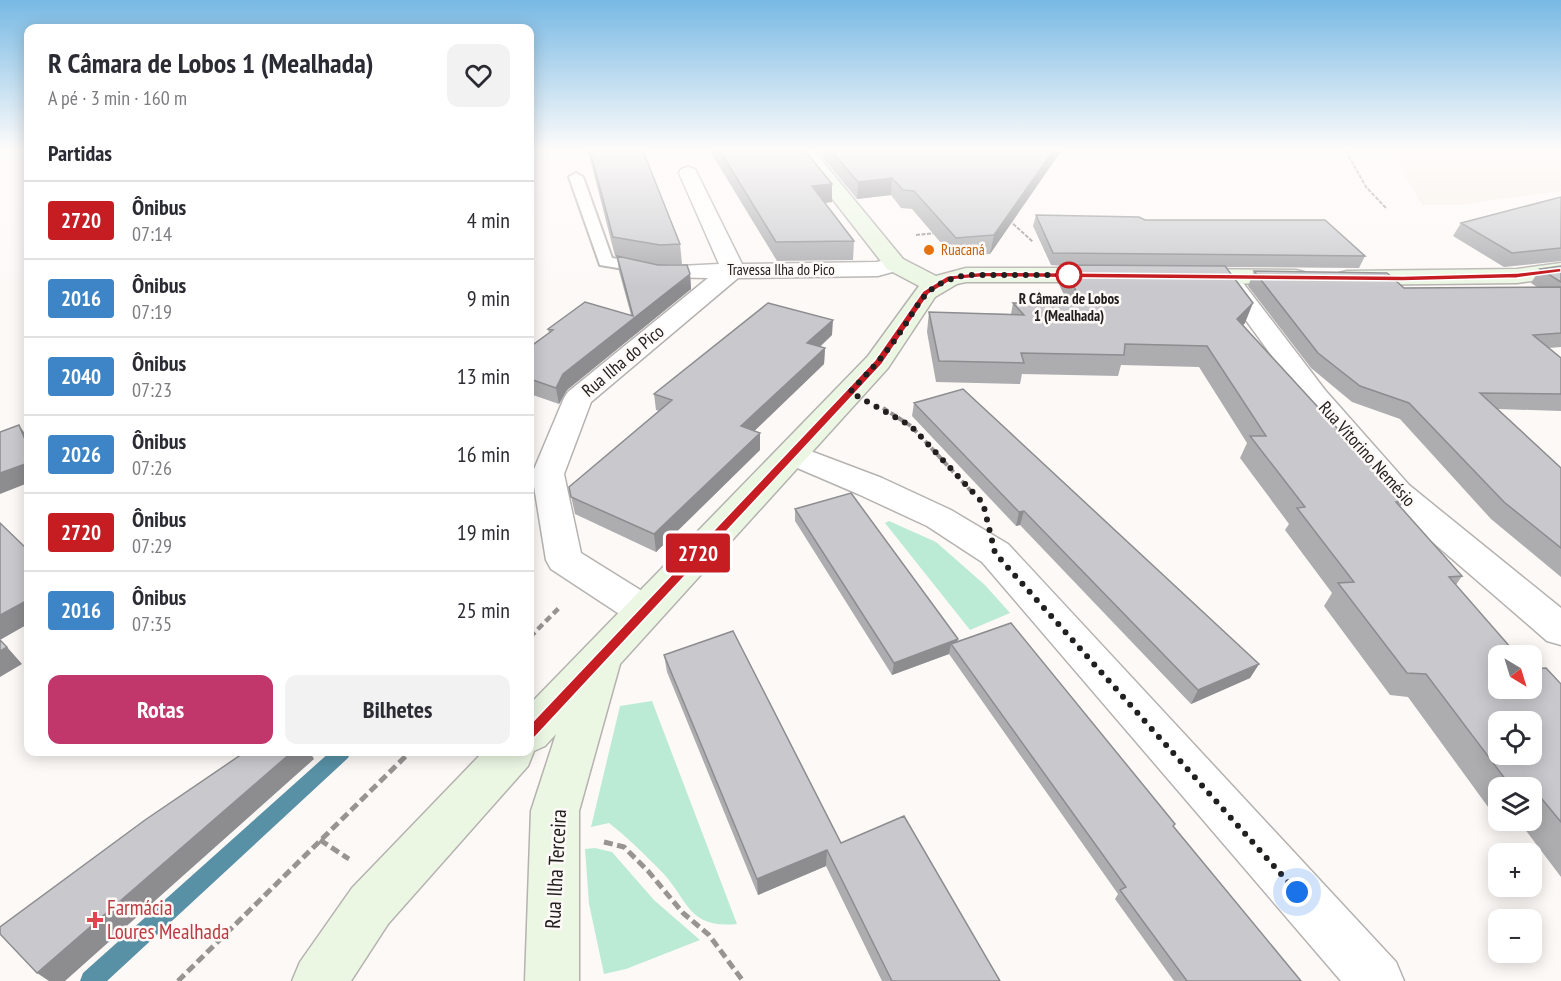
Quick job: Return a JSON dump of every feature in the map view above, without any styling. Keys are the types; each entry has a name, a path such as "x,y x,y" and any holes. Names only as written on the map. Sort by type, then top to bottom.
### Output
{"street":[{"path":"699,197 733,270"},
{"path":"841,197 894,264 935,285 950,278 966,275 1124,275"},
{"name":"Travessa Ilha do Pico","path":"668,272 866,269 894,264"},
{"name":"Rua Ilha do Pico","path":"644,611 564,561 548,474 578,398 733,270"},
{"path":"1169,275 1517,276 1561,270"},
{"name":"Rua Vitorino Nemésio","path":"1226,276 1315,396 1397,493 1561,630"},
{"name":"Rua Ilha Terceira","path":"534,729 850,392 893,343 917,303 935,285"},
{"path":"792,454 939,518 995,553 1377,981"},
{"name":"Rua Ilha Terceira","path":"552,981 555,812 603,655"},
{"path":"319,981 370,906 508,756"}],"lane":[{"path":"583,197 606,262 668,272"}],"path":[{"path":"1375,197 1387,209"},
{"path":"1005,217 1037,246 1048,264 1018,263 1022,274"},
{"path":"1003,225 1014,224"},
{"path":"879,245 905,244 900,237 946,232"},
{"path":"850,392 911,426 983,503 995,553"},
{"path":"178,981 406,756"},
{"path":"555,842 597,840 624,847 683,913 709,935 743,981"}],"shaded area":[{"path":"1417,197 1518,197 1457,205 1422,205"}],"green space":[{"path":"889,521 936,542 985,585 1010,613 970,630 885,523"},
{"path":"652,701 737,924 708,922 698,917 690,910 660,870 616,828 609,823 591,827 620,706"},
{"path":"595,848 612,852 654,900 700,940 626,969 604,974 589,904 585,849"}],"building":[{"path":"602,197 661,197 680,244 660,245 613,237"},
{"path":"748,197 820,197 854,241 776,242"},
{"path":"919,197 1021,197 994,235 956,238"},
{"path":"1561,197 1561,248 1512,253 1461,223"},
{"path":"1036,215 1139,217 1145,220 1325,220 1365,256 1053,253"},
{"path":"617,256 658,265 687,265 690,274 563,374 556,388 534,380 534,344 553,330 548,329 585,302 633,316"},
{"path":"1064,265 1225,266 1253,303 1237,319 1404,501 1396,502 1462,576 1449,577 1508,645 1488,645 1488,699 1542,699 1542,668 1546,668 1561,684 1561,822 1542,799 1542,777 1504,777 1495,765 1542,765 1542,711 1488,711 1488,756 1426,674 1407,673 1338,583 1354,582 1297,508 1305,507 1250,436 1266,436 1207,346 1125,344 1124,355 1021,353 1024,363 939,361 929,312 1024,315 1013,303 1082,304"},
{"path":"1561,266 1561,282 1540,269"},
{"path":"1254,271 1387,273 1404,288 1561,287 1561,333 1533,335 1561,358 1561,394 1480,393 1561,468 1561,548 1504,502 1409,403 1360,386 1318,353"},
{"path":"768,303 833,320 807,343 825,348 741,426 760,433 654,534 571,497 569,487 672,400 654,394"},
{"path":"963,389 1259,664 1198,690 1024,511 1019,512 914,403"},
{"path":"19,425 24,437 24,464 0,473 0,432"},
{"path":"851,493 958,639 894,663 795,509"},
{"path":"0,523 24,546 24,602 0,615"},
{"path":"1011,623 1175,824 1173,826 1301,981 1187,981 1120,890 1126,887 951,644"},
{"path":"733,631 841,843 904,816 1000,981 892,981 827,850 757,879 664,655"},
{"path":"0,640 7,647 0,651"},
{"path":"239,756 287,756 37,973 0,934 0,927 145,820"}],"waterway":[{"path":"91,981 338,756"}],"bus line":[{"name":"2720","path":"534,729 878,362 900,334 917,303 926,292 950,278 983,274 1403,278 1517,276 1561,270"}],"place":[{"name":"Ruacaná","path":"929,250"},
{"name":"R Câmara de Lobos 1 (Mealhada)","path":"1069,275"},
{"name":"Farmácia Loures Mealhada","path":"95,920"}],"route":[{"path":"1069,275 966,275 950,278 935,285 917,303 900,334 878,362 850,392 888,411 911,426 983,503 995,553 1297,892"}]}
